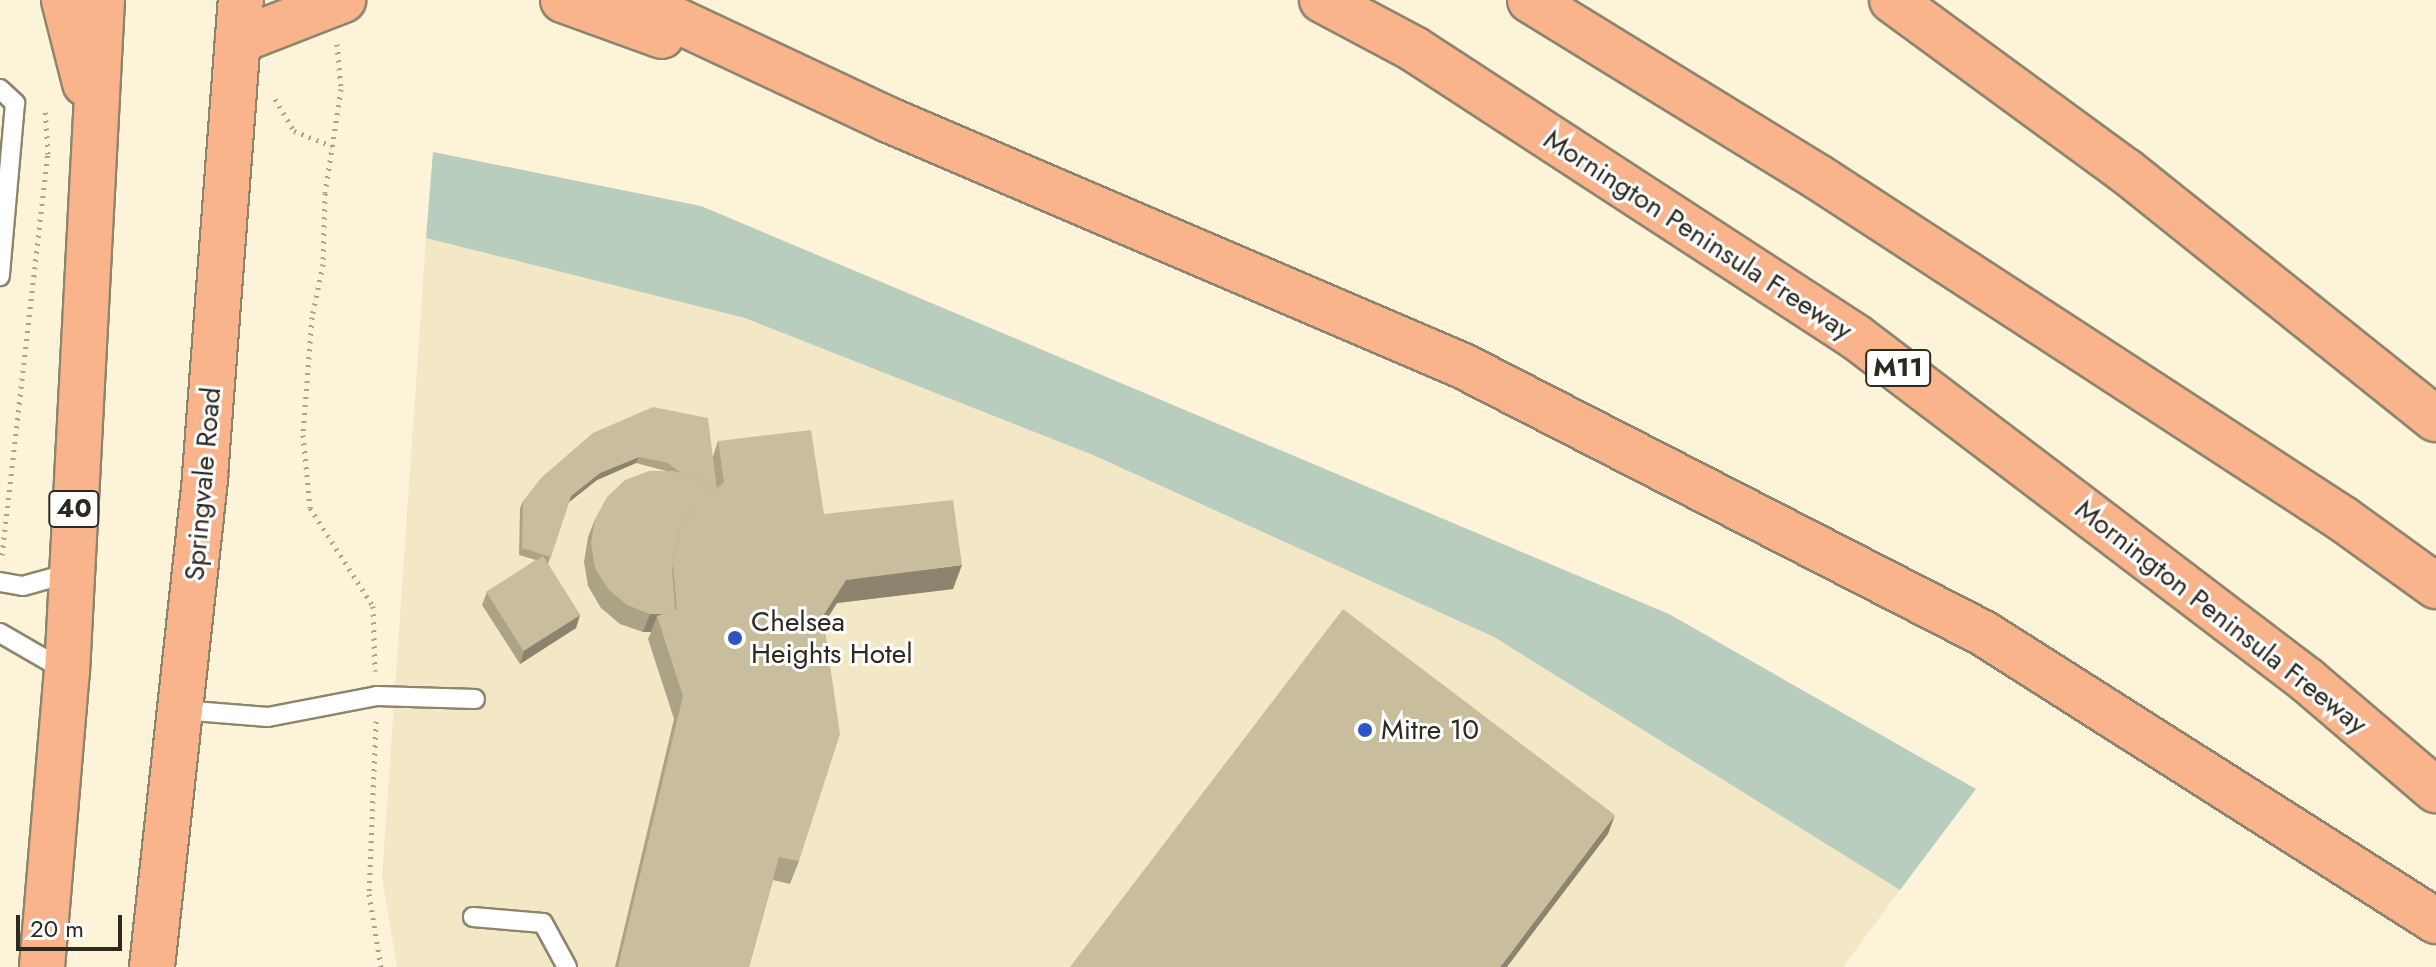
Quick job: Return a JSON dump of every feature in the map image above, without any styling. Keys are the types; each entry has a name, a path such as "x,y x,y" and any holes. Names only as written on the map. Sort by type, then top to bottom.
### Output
{"highway":[{"path":"64,0 95,116"},
{"name":"40","path":"42,967 67,672 102,0"},
{"path":"563,0 889,120"},
{"path":"633,0 889,120 1463,366 1983,633 2436,921"},
{"name":"Mornington Peninsula Freeway","path":"1322,0 1414,49 1856,337 2307,680 2436,790"},
{"path":"1530,0 1818,177 2343,519 2436,586"},
{"path":"1892,0 2126,171 2436,419"},
{"path":"238,36 334,3"},
{"name":"Springvale Road","path":"152,967 205,476 238,36"}],"lane":[{"path":"0,89 15,103 0,276"},
{"path":"0,582 23,586 70,573"},
{"path":"0,633 67,672"},
{"path":"181,710 268,717 377,696 475,699"},
{"path":"473,917 543,923 567,967"}],"path":[{"path":"334,3 341,89 321,232 323,264 312,317 303,435 310,508 373,606 377,696 369,894 381,967"},
{"path":"238,36 294,131 332,146"},
{"path":"2,561 48,154"}],"shaded area":[{"path":"426,238 745,318 1093,455 1494,637 1900,890 1843,967 397,967 382,878"}],"green space":[{"path":"433,152 701,206 1669,614 1976,789 1900,890 1494,637 1093,455 745,318 426,238"}],"building":[{"path":"653,407 708,418 717,489 714,492 695,477 681,473 668,463 639,457 600,473 571,496 551,557 522,548 523,501 542,477 593,433"},
{"path":"811,430 824,514 953,500 962,565 846,580 823,616 840,734 799,861 779,857 749,967 618,967 683,696 657,616 677,609 673,564 681,522 724,482 718,441"},
{"path":"649,471 674,471 695,477 714,492 681,522 672,569 675,610 662,614 650,614 627,605 608,589 595,568 591,543 595,519 607,497 625,480"},
{"path":"543,556 580,615 523,651 486,592"},
{"name":"Mitre 10","path":"1343,609 1615,815 1500,967 1070,967"}],"place":[{"name":"Chelsea Heights Hotel","path":"735,638"},
{"name":"Mitre 10","path":"1365,730"}]}
